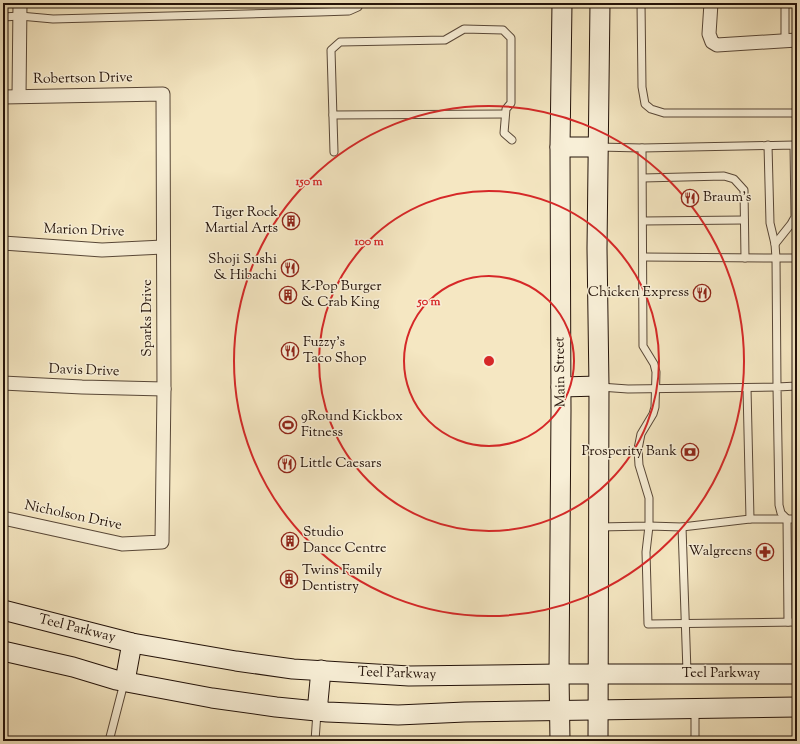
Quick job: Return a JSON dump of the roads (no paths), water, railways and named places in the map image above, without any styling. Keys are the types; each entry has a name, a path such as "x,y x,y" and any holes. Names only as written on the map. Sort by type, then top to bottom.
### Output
{"main road":[{"name":"Main Street","path":"560,741 560,147 562,3"},
{"path":"598,741 598,147 600,3"},
{"path":"560,147 598,147"},
{"path":"560,387 599,386"},
{"name":"Teel Parkway","path":"3,610 132,643 293,669 409,676 559,674 797,674"},
{"path":"125,682 132,643"},
{"path":"3,651 73,667 125,682 226,700 318,712 398,715 465,712 797,707"},
{"path":"318,712 321,670"}],"street":[{"path":"19,96 20,3"},
{"path":"711,3 709,34 712,42 718,45 791,40"},
{"name":"Robertson Drive","path":"3,97 163,94"},
{"name":"Sparks Drive","path":"162,542 164,389 163,94"},
{"name":"Marion Drive","path":"3,243 102,250 163,247"},
{"name":"Davis Drive","path":"3,383 164,389"},
{"name":"Nicholson Drive","path":"3,518 122,544 162,542"}],"lane":[{"path":"3,17 20,16 53,19 319,12 348,10 358,7 360,3"},
{"path":"641,3 642,87 645,104 651,109 664,113 797,114"},
{"path":"785,3 791,40"},
{"path":"334,152 331,50 340,42 446,40 464,29 503,30 511,38 511,103 506,109 504,133 512,140"},
{"path":"333,115 505,114"},
{"path":"598,147 642,148 795,144 795,217 788,230 775,244"},
{"path":"768,145 770,223 775,244 776,258 779,505 781,513 787,519 788,622"},
{"path":"642,148 643,346 656,367 655,407 653,414 641,434 638,449 639,465 649,498 649,526 646,552 648,624 797,622"},
{"path":"643,178 724,176 734,179 744,190 745,258"},
{"path":"643,221 744,220"},
{"path":"788,230 797,226"},
{"path":"643,257 797,258"},
{"path":"599,386 628,389 797,386"},
{"path":"747,388 750,519"},
{"path":"599,527 682,527 750,519 797,519"},
{"path":"682,527 684,623 687,674"},
{"path":"109,741 125,682"},
{"path":"695,708 696,741"},
{"path":"315,741 318,712"}],"place":[{"name":"Braum's","path":"690,198"},
{"name":"Tiger Rock Martial Arts","path":"291,221"},
{"name":"Shoji Sushi & Hibachi","path":"290,268"},
{"name":"Chicken Express","path":"702,293"},
{"name":"K-Pop Burger & Crab King","path":"288,295"},
{"name":"Fuzzy's Taco Shop","path":"290,351"},
{"name":"9Round Kickbox Fitness","path":"288,425"},
{"name":"Prosperity Bank","path":"690,452"},
{"name":"Little Caesars","path":"287,464"},
{"name":"Studio Dance Centre","path":"290,541"},
{"name":"Walgreens","path":"765,552"},
{"name":"Twins Family Dentistry","path":"289,579"}]}
